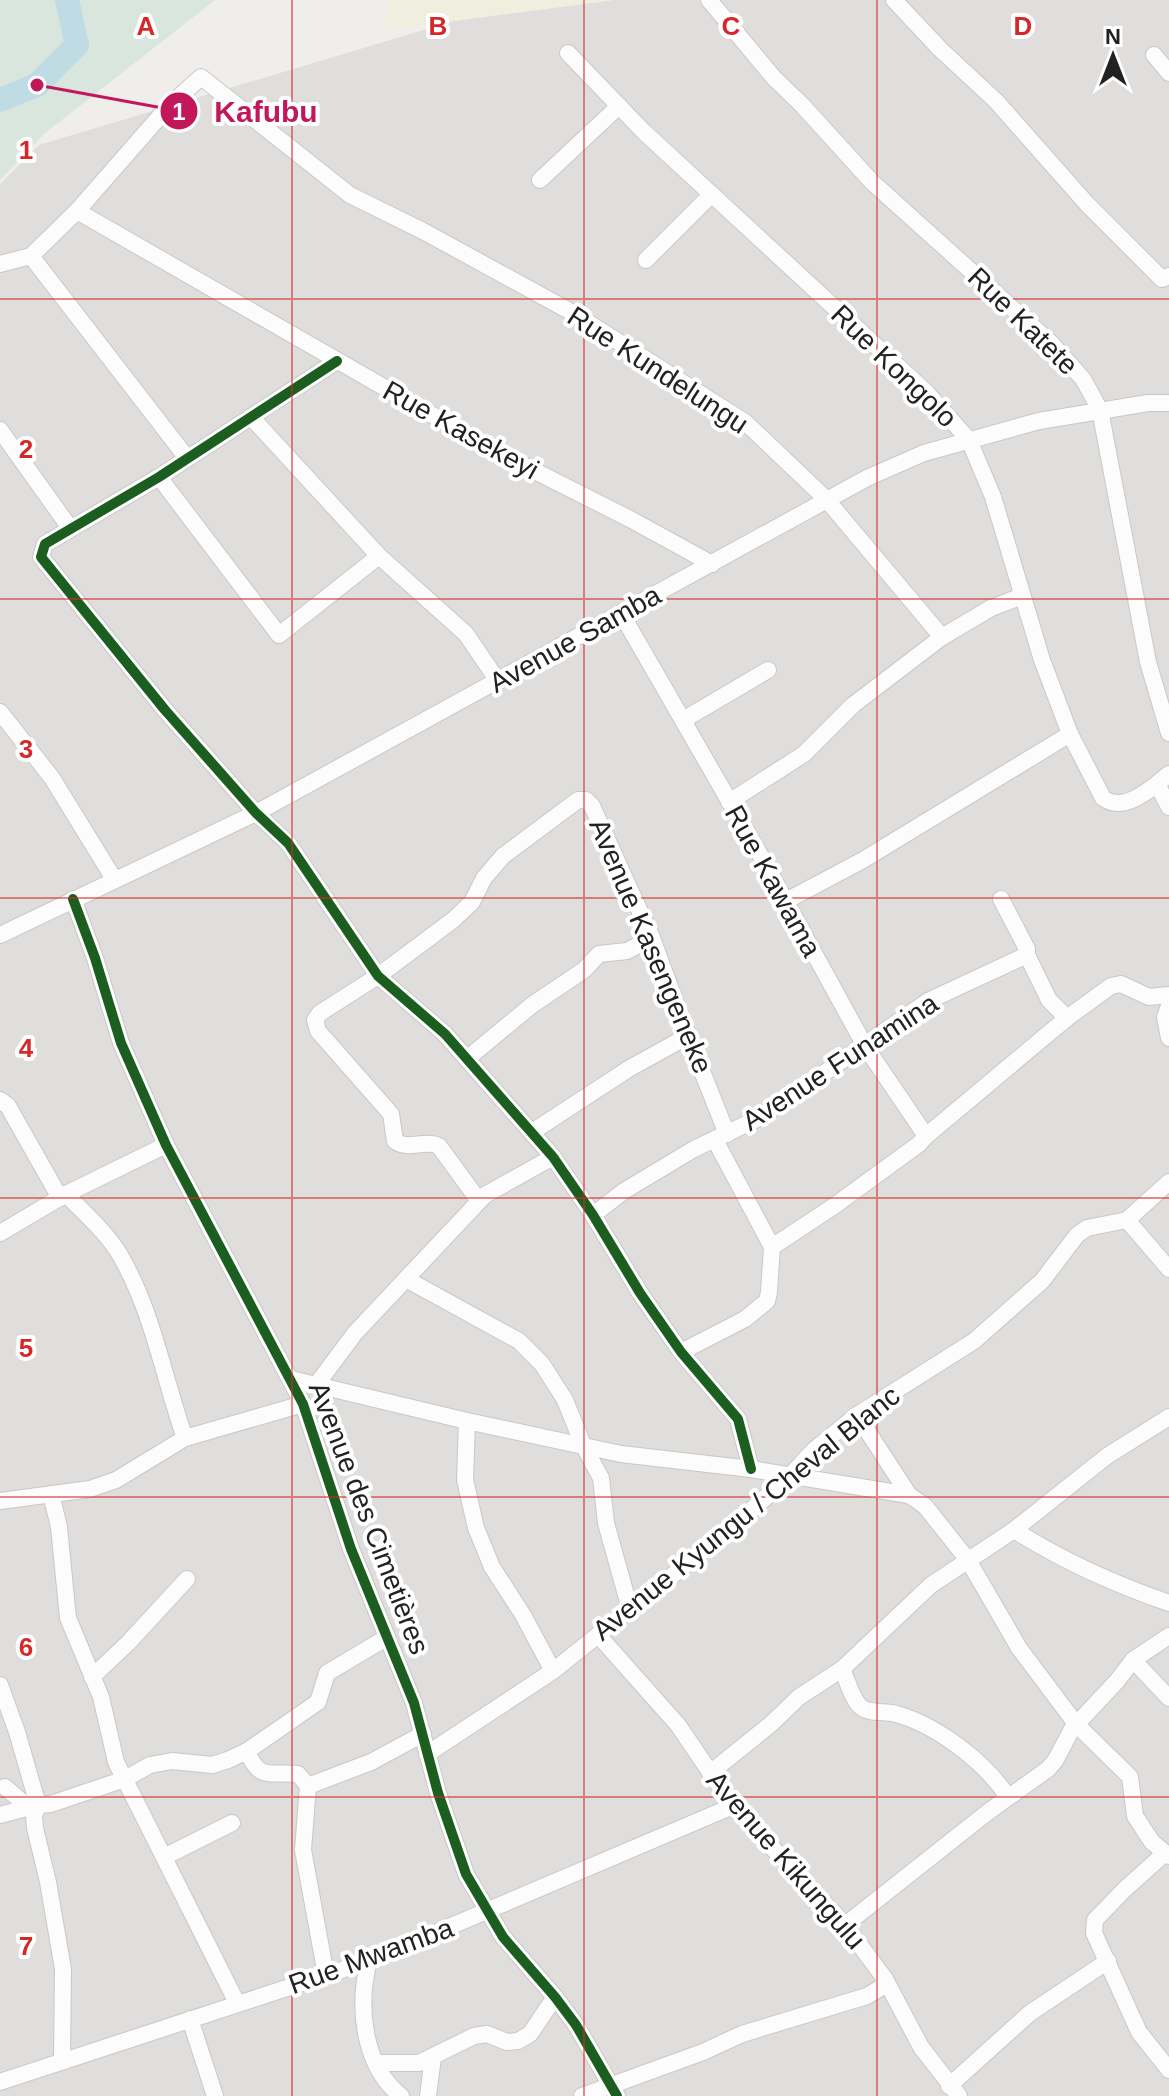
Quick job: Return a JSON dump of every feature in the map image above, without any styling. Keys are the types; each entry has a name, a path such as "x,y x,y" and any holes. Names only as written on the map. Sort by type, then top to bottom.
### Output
{"street":[{"name":"Rue Katete","path":"709,0 774,78 872,182 1052,344 1083,379 1100,410 1148,662 1169,733"},
{"path":"894,0 940,49 996,101 1087,204 1167,283"},
{"name":"Rue Kongolo","path":"568,53 711,195 927,393 969,440 993,497 1042,660 1070,734 1103,798 1112,805 1122,805 1163,779"},
{"path":"1154,55 1169,73"},
{"name":"Rue Kundelungu","path":"77,211 168,107 201,77 350,195 573,313 745,422 826,499 942,637"},
{"path":"540,180 619,106"},
{"path":"646,260 711,195"},
{"path":"0,264 31,256 77,211"},
{"name":"Rue Kasekeyi","path":"77,211 495,451 712,564"},
{"path":"31,256 187,458"},
{"path":"337,361 159,477 45,544 41,557 165,710 256,813 288,843 378,976 445,1034 553,1157 681,1352 738,1419 751,1469"},
{"name":"Avenue Samba","path":"0,935 256,813 826,499 924,453 1039,421 1100,410 1169,403"},
{"path":"251,417 379,556 466,634 498,681"},
{"path":"0,430 70,528"},
{"path":"159,477 279,635 379,556"},
{"path":"729,802 804,754 853,705 942,637 991,608 1022,596"},
{"name":"Rue Kawama","path":"621,613 865,1046 923,1140"},
{"path":"683,720 768,670"},
{"path":"0,712 52,778 114,879"},
{"path":"784,902 863,860 1070,734"},
{"path":"1163,779 1169,807"},
{"name":"Avenue Kasengeneke","path":"479,1201 439,1146 431,1142 406,1146 395,1141 391,1114 316,1027 315,1020 320,1013 378,976 453,920 472,902 484,878 503,856 578,800 586,800 592,806 652,938 721,1137 772,1247"},
{"name":"Avenue des Cimetières","path":"73,899 121,1043 166,1145 303,1404 351,1549 414,1703 427,1754 466,1874 486,1913 503,1937 576,2025 614,2091"},
{"path":"1001,899 1049,1000 1067,1018"},
{"path":"468,1058 532,1005 584,970 599,954 627,951 652,938"},
{"name":"Avenue Funamina","path":"593,1215 624,1191 694,1149 759,1118 928,1001 1027,955"},
{"path":"681,1352 745,1319 767,1301 772,1247 923,1140 1067,1018 1111,986 1121,984 1149,997 1169,995"},
{"path":"1169,1006 1165,1017 1169,1038"},
{"path":"532,1132 630,1068 688,1036"},
{"path":"0,1100 8,1106 63,1196 119,1253 157,1339 167,1389 185,1438"},
{"path":"0,1233 63,1196 166,1145"},
{"path":"317,1384 355,1333 485,1195 553,1157"},
{"path":"1169,1182 1127,1220 1169,1269"},
{"name":"Avenue Kyungu / Cheval Blanc","path":"427,1754 553,1671 724,1534 791,1475 813,1451 857,1415 974,1341 1042,1281 1077,1235 1087,1228 1127,1220"},
{"path":"406,1279 519,1341 542,1364 565,1400 583,1445 601,1478 606,1523 630,1609"},
{"path":"291,1379 621,1454 751,1469 909,1495"},
{"path":"0,1501 90,1489 116,1480 185,1438 303,1404"},
{"path":"857,1415 909,1495 925,1506 968,1560 1019,1648 1076,1724 1130,1777 1135,1816 1152,1842 1167,1855 1124,1890 1095,1920 1094,1933 1139,2032 1169,2070"},
{"path":"710,1773 799,1697 842,1669 931,1585 1014,1530 1107,1456 1169,1417"},
{"path":"467,1421 465,1480 476,1528 492,1567 523,1615 553,1671"},
{"path":"51,1494 59,1527 68,1618 101,1697 110,1744 237,2003"},
{"path":"1014,1530 1068,1562 1120,1586 1169,1603"},
{"path":"92,1677 187,1579"},
{"name":"Avenue Kikungulu","path":"598,1635 678,1725 733,1806 845,1925 885,1979 921,2047 954,2091"},
{"path":"845,1925 1055,1761 1076,1724 1133,1660 1169,1636"},
{"path":"0,1815 51,1804 125,1779 150,1765 172,1761 212,1765 247,1751 318,1702 327,1673 386,1638"},
{"path":"1133,1660 1169,1698"},
{"path":"842,1669 858,1705 863,1709 893,1713 914,1720 982,1764 1008,1797"},
{"path":"0,1685 17,1732 63,1969 62,2060"},
{"path":"308,1786 371,1762 423,1734"},
{"path":"247,1751 254,1768 261,1773 298,1774 308,1786 303,1850 316,1906 326,1975"},
{"path":"5,1787 33,1806"},
{"name":"Rue Mwamba","path":"0,2082 369,1961 733,1806"},
{"path":"164,1857 232,1823"},
{"path":"369,1961 362,2005 376,2063 388,2086 401,2096"},
{"path":"954,2091 1030,2013 1108,1961"},
{"path":"582,2096 614,2091 742,2034 867,1996 882,1987 885,1979"},
{"path":"376,2063 419,2063 474,2036 487,2034 507,2042 518,2041 530,2034 555,1997"},
{"path":"190,2019 215,2096"},
{"path":"428,2096 433,2057"}],"shaded area":[{"path":"0,0 215,0 44,134 0,180"},
{"path":"524,0 1169,0 1169,2096 0,2096 0,184 39,145"}],"green space":[{"path":"389,0 615,0 385,30"}],"waterway":[{"path":"0,100 37,85 77,45 67,0"}],"cycle path":[{"path":"337,361 159,477 45,544 41,557 165,710 256,813 288,843 378,976 445,1034 553,1157 681,1352 738,1419 751,1469"},
{"path":"73,899 121,1043 166,1145 303,1404 351,1549 414,1703 438,1793 466,1874 503,1937 576,2025 617,2096"}],"place":[{"name":"Kafubu","path":"37,85"}]}
